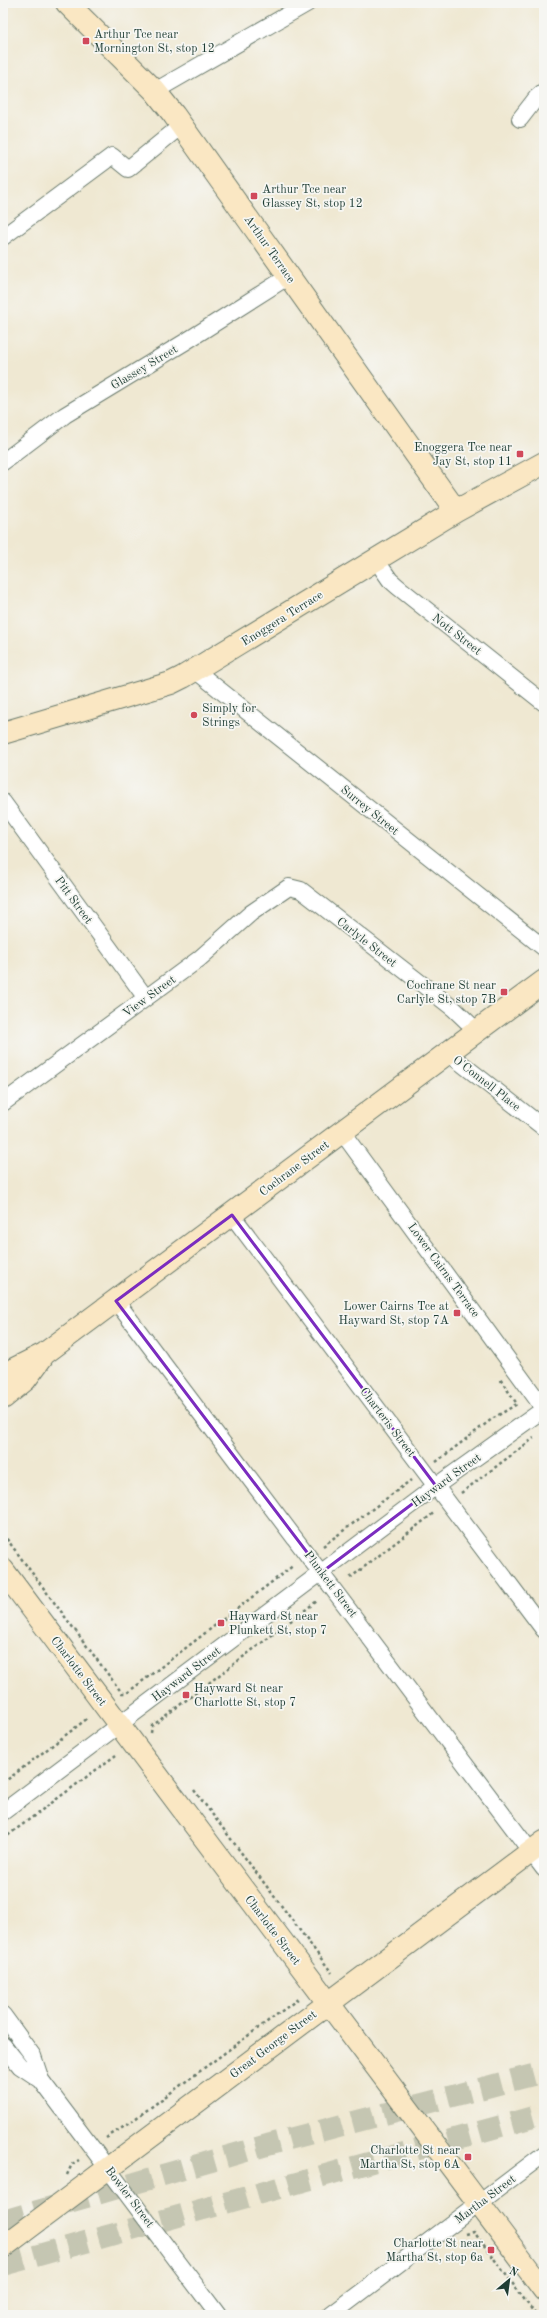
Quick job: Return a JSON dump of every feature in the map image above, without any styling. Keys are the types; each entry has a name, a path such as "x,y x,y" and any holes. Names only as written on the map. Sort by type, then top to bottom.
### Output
{"street":[{"name":"Arthur Terrace","path":"67,3 155,91 182,124 456,511"},
{"path":"155,91 308,3"},
{"path":"520,119 544,91"},
{"path":"3,237 112,156 128,169 182,124"},
{"name":"Glassey Street","path":"3,462 66,415 289,276"},
{"name":"Enoggera Terrace","path":"3,733 171,683 196,671 456,511 544,463"},
{"name":"Nott Street","path":"376,560 390,580 398,587 544,702"},
{"name":"Surrey Street","path":"196,671 544,948"},
{"name":"Pitt Street","path":"3,802 146,998"},
{"name":"View Street","path":"3,1103 199,959 251,913 285,888 292,887"},
{"name":"Carlyle Street","path":"292,887 301,890 454,1009 477,1031"},
{"name":"Cochrane Street","path":"3,1377 14,1369 44,1354 544,981"},
{"name":"O'Connell Place","path":"448,1053 544,1128"},
{"name":"Lower Cairns Terrace","path":"342,1132 544,1409"},
{"name":"Charteris Street","path":"232,1215 544,1630"},
{"name":"Plunkett Street","path":"116,1301 322,1572 537,1846 544,1869"},
{"name":"Cochrane Street","path":"3,1398 25,1380 44,1354"},
{"name":"Hayward Street","path":"3,1812 436,1486 544,1409"},
{"name":"Charlotte Street","path":"3,1570 544,2290"},
{"name":"Great George Street","path":"3,2246 537,1846"},
{"name":"Bowler Street","path":"3,2015 33,2056 41,2080 218,2315"},
{"name":"Bowler Street","path":"3,2045 20,2066 41,2080"},
{"name":"Martha Street","path":"331,2315 544,2154"}],"path":[{"path":"436,1462 492,1419 517,1404 498,1376"},
{"path":"461,1493 537,1436"},
{"path":"323,1546 411,1480"},
{"path":"350,1578 437,1510"},
{"path":"3,1534 122,1694 127,1693 294,1565"},
{"path":"153,1736 150,1732 152,1726 317,1601"},
{"path":"3,1784 88,1718"},
{"path":"3,1839 116,1755"},
{"path":"189,1783 332,1973"},
{"path":"106,2138 128,2124 298,1999"},
{"path":"464,2235 474,2232 536,2315"}],"highlighted area":[{"path":"232,1215 436,1486 322,1572 116,1301"}],"tunnel":[{"path":"3,2221 274,2143 544,2072"},
{"path":"3,2265 544,2114"}],"place":[{"name":"Arthur Tce near Mornington St, stop 12","path":"86,41"},
{"name":"Arthur Tce near Glassey St, stop 12","path":"254,196"},
{"name":"Enoggera Tce near Jay St, stop 11","path":"520,454"},
{"name":"Simply for Strings","path":"194,715"},
{"name":"Cochrane St near Carlyle St, stop 7B","path":"504,992"},
{"name":"Lower Cairns Tce at Hayward St, stop 7A","path":"457,1313"},
{"name":"Hayward St near Plunkett St, stop 7","path":"221,1623"},
{"name":"Hayward St near Charlotte St, stop 7","path":"186,1695"},
{"name":"Charlotte St near Martha St, stop 6A","path":"468,2157"},
{"name":"Charlotte St near Martha St, stop 6a","path":"491,2250"}]}
